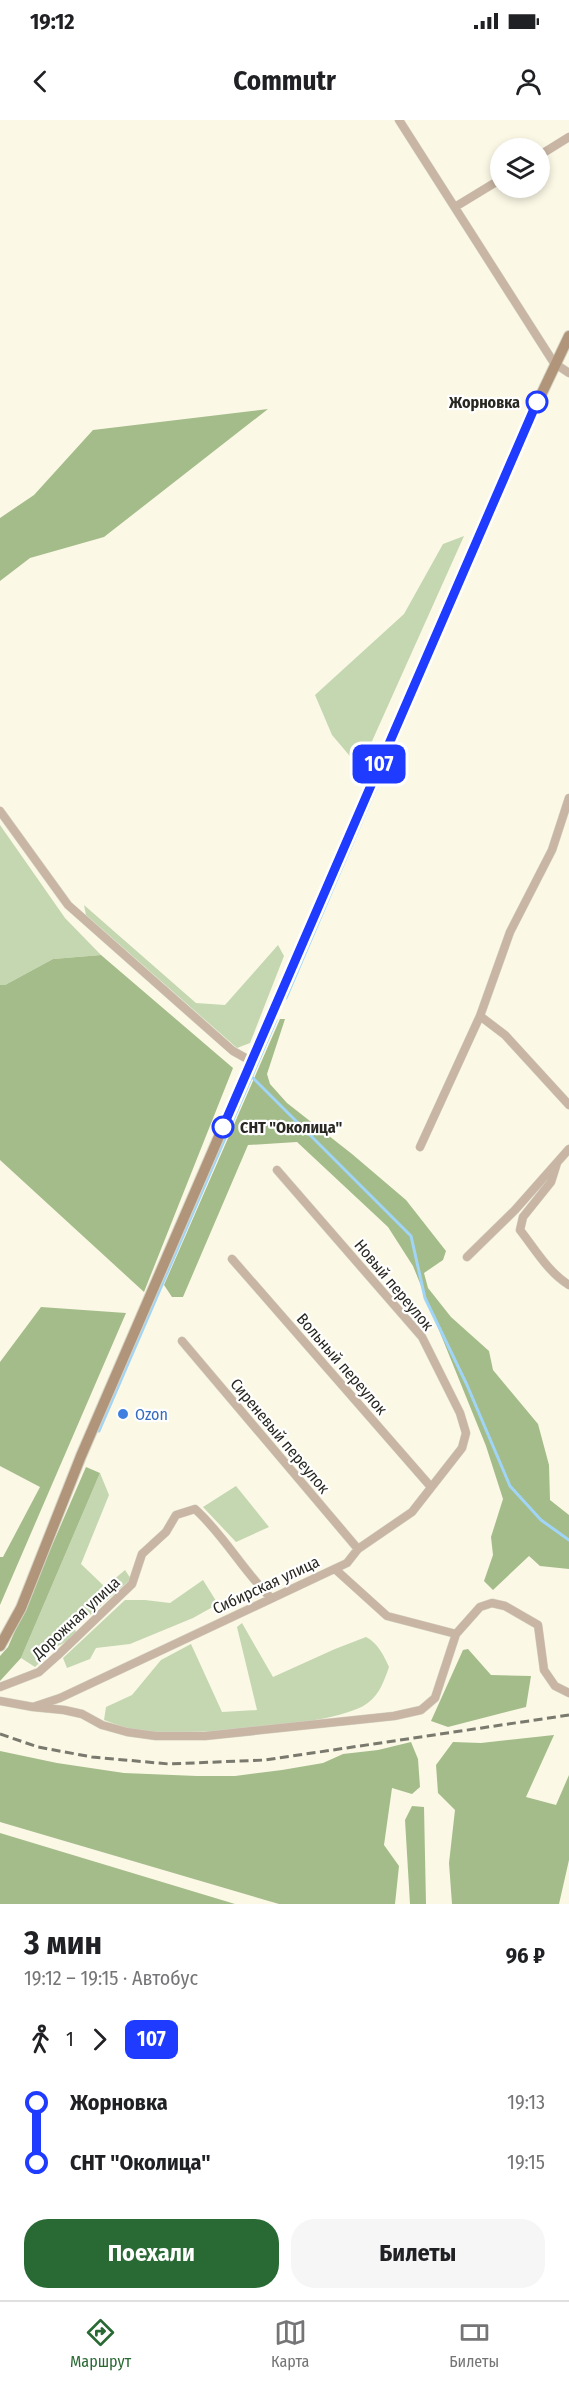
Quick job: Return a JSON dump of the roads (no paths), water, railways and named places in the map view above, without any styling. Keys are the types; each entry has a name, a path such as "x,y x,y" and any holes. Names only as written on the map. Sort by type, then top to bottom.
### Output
{"main road":[{"path":"0,1646 21,1608 81,1456 251,1061 554,363 569,336"}],"street":[{"path":"399,120 554,363 569,373"},
{"path":"550,149 569,137"},
{"path":"455,207 490,186"},
{"path":"420,1147 480,1016 510,932 552,850 569,798"},
{"path":"0,811 68,905 233,1051 251,1061"},
{"path":"480,1016 504,1035 569,1105"},
{"path":"467,1257 515,1210 569,1149"},
{"path":"557,1162 551,1182 523,1217 520,1230 549,1268 559,1279 569,1285"},
{"name":"Новый переулок","path":"277,1170 422,1337 460,1413 466,1433"},
{"name":"Вольный переулок","path":"232,1259 431,1488"},
{"name":"Сиреневый переулок","path":"182,1341 358,1549"},
{"name":"Сибирская улица","path":"33,1707 60,1698 346,1563 358,1549 412,1512 462,1449 466,1433"},
{"name":"Дорожная улица","path":"0,1687 39,1671 132,1584 142,1554 166,1532 176,1515 195,1509 212,1525 257,1585 271,1599"},
{"path":"335,1569 387,1616 456,1634"},
{"path":"0,1701 82,1714 102,1725 127,1732 156,1736 205,1736 394,1716 420,1710 435,1698 456,1634 480,1607 492,1603 505,1606 538,1625 544,1670 555,1686 569,1693"}],"waterway":[{"path":"286,998 430,661"},
{"path":"99,1431 276,1020"},
{"path":"251,1076 411,1236 425,1298 467,1385 510,1486 541,1520 569,1540"}],"railway":[{"path":"0,1734 38,1747 92,1757 169,1764 265,1760 569,1715"}],"place":[{"name":"Жорновка","path":"537,402"},
{"name":"СНТ \"Околица\"","path":"223,1127"},
{"name":"Ozon","path":"123,1414"}]}
